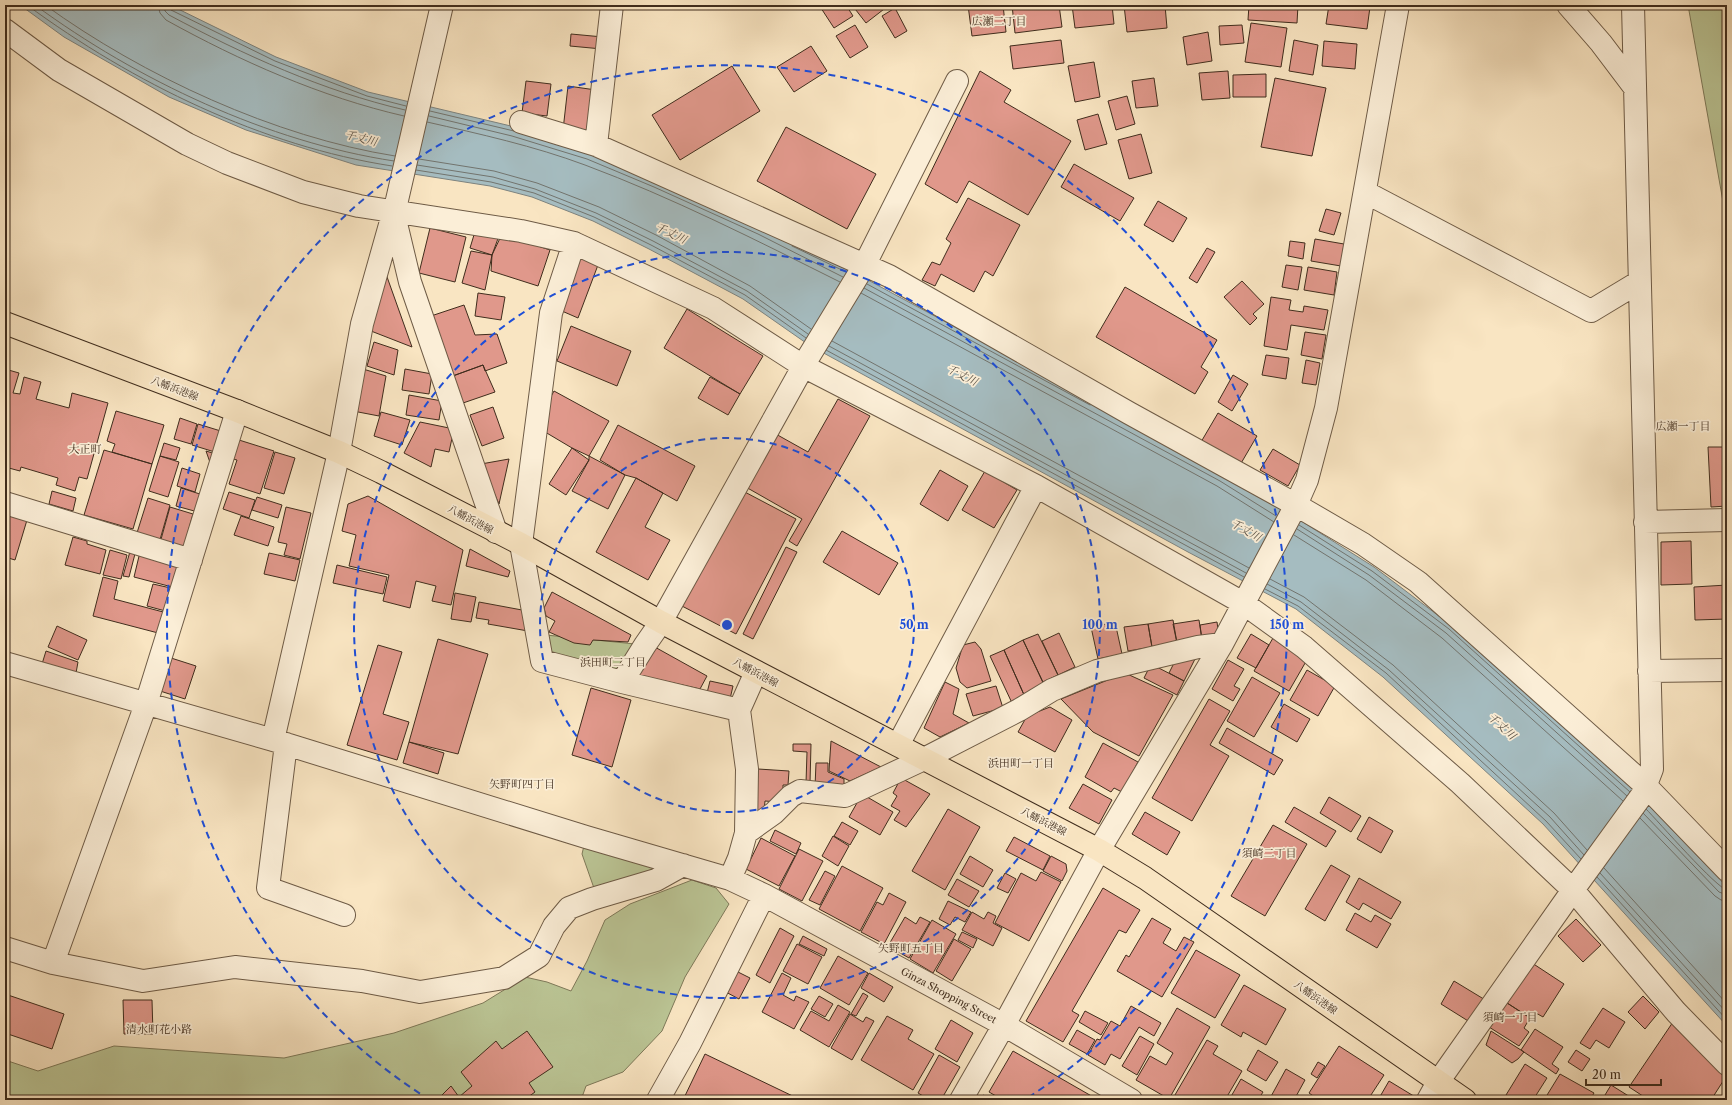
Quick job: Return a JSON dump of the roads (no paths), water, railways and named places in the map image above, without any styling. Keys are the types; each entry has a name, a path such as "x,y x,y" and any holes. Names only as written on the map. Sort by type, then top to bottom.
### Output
{"main road":[{"name":"八幡浜港線","path":"5,323 339,452 382,472 521,544 661,622 1099,850 1151,883 1433,1091 1465,1100"}],"street":[{"path":"344,915 268,888 279,742 339,452 362,324 395,206 442,5"},
{"path":"596,145 608,5"},
{"path":"961,1100 1004,1025 1099,850 1222,644 1293,510 1307,480 1326,408 1398,5"},
{"path":"1568,5 1601,43 1635,88"},
{"path":"1433,1091 1644,790 1652,769 1633,5"},
{"path":"5,30 59,70 187,144 227,163 303,192 359,206 395,206 574,243 713,308 806,361 1036,486 1247,598 1460,783 1575,887 1676,1012 1727,1064"},
{"path":"622,682 661,622 806,361 863,266 957,81"},
{"path":"521,122 596,145 863,266 889,276 1129,413 1293,510 1363,544 1418,582 1644,790 1727,870"},
{"path":"1365,192 1591,311 1639,282"},
{"path":"395,206 410,282 496,532"},
{"path":"574,243 551,313 521,544 542,661 739,710"},
{"path":"53,963 146,704 237,412"},
{"path":"898,745 1036,486"},
{"path":"5,503 191,560"},
{"path":"1645,522 1727,520"},
{"path":"746,832 774,813 791,796 800,791 845,796 924,759 1019,710 1052,690 1097,671 1198,647 1222,644"},
{"name":"Ginza Shopping Street","path":"5,662 279,742 683,866 730,879 764,895 1004,1025 1131,1100"},
{"path":"1649,671 1727,670"},
{"path":"730,879 739,858 746,832 747,769 739,710 756,672"},
{"path":"5,948 53,963 143,981 235,967 362,981 420,992 504,978 539,956 554,926 569,908 592,899 656,880 683,866"},
{"path":"658,1100 690,1043 764,895"}],"water":[{"name":"千丈川","path":"20,5 170,5 276,57 368,92 515,127 590,151 855,273 1225,473 1374,567 1452,626 1627,783 1727,887 1727,1026 1543,824 1383,677 1296,609 1188,552 809,345 743,299 593,221 532,197 490,186 356,165 246,130 169,97 64,37"}],"district":[{"name":"広瀬二丁目","path":"999,21"},
{"name":"広瀬一丁目","path":"1683,426"},
{"name":"大正町","path":"85,449"},
{"name":"浜田町二丁目","path":"613,662"},
{"name":"浜田町一丁目","path":"1021,763"},
{"name":"矢野町四丁目","path":"522,784"},
{"name":"須崎二丁目","path":"1269,853"},
{"name":"矢野町五丁目","path":"911,948"},
{"name":"須崎一丁目","path":"1510,1017"},
{"name":"清水町花小路","path":"159,1029"}]}
